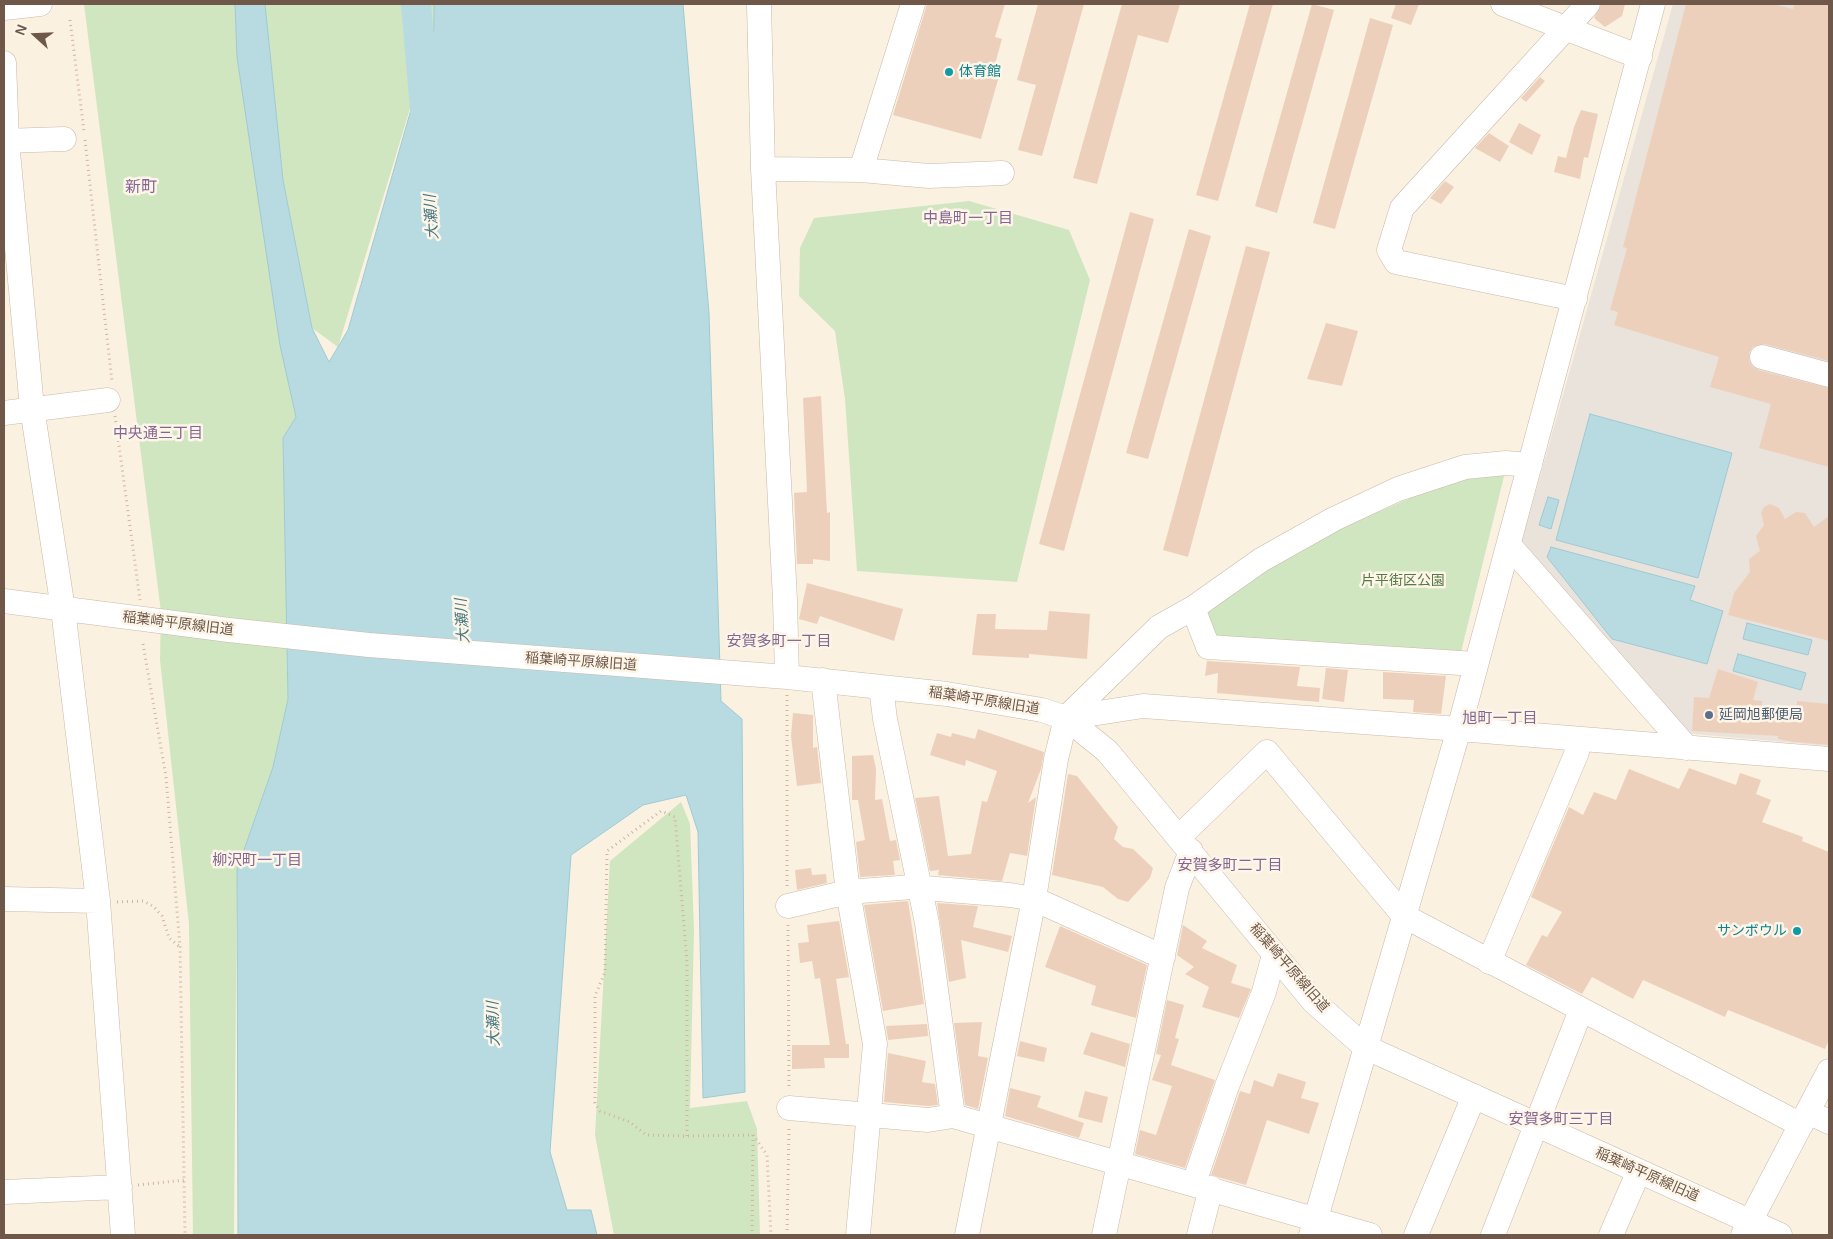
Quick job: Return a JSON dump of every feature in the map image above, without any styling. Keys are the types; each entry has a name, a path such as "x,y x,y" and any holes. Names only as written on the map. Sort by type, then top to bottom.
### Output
{"street":[{"path":"4,8 40,4"},
{"path":"759,4 763,169 784,571 787,677"},
{"path":"861,170 913,4"},
{"path":"1503,4 1640,57"},
{"path":"1575,299 1396,262 1389,250 1402,208 1588,4"},
{"path":"1314,1227 1459,729 1640,57 1652,4"},
{"path":"4,63 5,141 32,408 63,609 98,901 123,1235"},
{"path":"5,141 64,139"},
{"path":"763,169 861,170 929,176 1002,172"},
{"path":"1762,357 1829,375"},
{"path":"4,412 112,400"},
{"path":"967,1235 1034,899 1056,759 1066,718 1159,627 1193,608 1261,560 1334,519 1398,489 1465,467 1506,463 1530,465"},
{"path":"1509,545 1687,748"},
{"name":"稲葉崎平原線旧道","path":"4,601 122,617 368,645 822,680 947,694 1032,708 1066,718 1107,751 1314,1002 1365,1047 1639,1171 1746,1228 1780,1235"},
{"path":"1193,608 1208,647 1476,664"},
{"path":"822,680 848,892 875,1044 858,1235"},
{"path":"881,687 885,719 927,923 953,1116"},
{"path":"1066,718 1144,706 1829,759"},
{"path":"1261,757 1262,715"},
{"path":"1489,962 1577,752 1577,739"},
{"path":"1104,1235 1185,844 1267,752 1404,916 1581,1010 1804,1119 1829,1122"},
{"path":"788,906 848,892 920,887 1034,899 1163,957"},
{"path":"4,899 98,901"},
{"path":"1199,1235 1203,1186 1227,1086 1264,992 1274,954"},
{"path":"1493,1235 1581,1010"},
{"path":"1746,1228 1829,1071"},
{"path":"1416,1235 1474,1096"},
{"path":"789,1108 928,1120 953,1116 988,1124 1203,1186 1314,1227 1370,1235"},
{"path":"1611,1235 1639,1171"},
{"path":"4,1192 120,1187"}],"path":[{"path":"70,20 112,400 140,602"},
{"path":"142,644 166,777 180,947 185,1235"},
{"path":"787,677 788,736"},
{"path":"687,1136 687,962 675,817 660,811 607,851 605,972 596,996 595,1103 600,1111 630,1122 646,1135 687,1136 753,1135"},
{"path":"98,901 143,900 154,906 162,916 169,938 180,947"},
{"path":"787,1235 789,1108"},
{"path":"752,1235 753,1135"},
{"path":"753,1135 767,1155 771,1235"},
{"path":"120,1187 184,1180"}],"shaded area":[{"path":"1673,4 1829,4 1829,746 1684,733 1641,678 1521,544"}],"green space":[{"path":"84,4 235,4 237,57 296,417 283,438 288,699 273,767 237,870 234,1235 193,1235 189,924 160,660 161,612"},
{"path":"265,4 434,4 434,29 338,347 312,328 283,180"},
{"path":"969,201 1069,230 1090,280 1017,582 857,571 845,399 835,331 799,296 800,248 814,218"},
{"name":"片平街区公園","path":"1506,468 1460,656 1209,643 1198,612 1317,539 1458,477"},
{"path":"681,802 690,824 694,930 690,1108 747,1101 757,1129 760,1235 614,1235 595,1135 610,861"}],"water":[{"path":"235,4 265,4 283,180 312,328 329,362 348,330 434,29 434,4 683,4 709,313 721,701 742,719 745,1092 703,1098 698,832 686,795 643,805 571,855 550,1152 567,1210 591,1210 597,1235 238,1235 237,870 273,767 288,699 283,438 296,417 280,345 237,57"},
{"path":"1590,414 1732,453 1698,578 1556,540"},
{"path":"1548,497 1559,500 1551,529 1539,525"},
{"path":"1551,547 1695,586 1690,600 1723,611 1707,664 1612,639 1547,557"},
{"path":"1747,623 1812,640 1808,655 1743,639"},
{"path":"1738,654 1806,673 1801,690 1733,671"}],"building":[{"name":"体育館","path":"927,4 1005,4 995,37 1002,39 993,71 1000,73 981,139 893,115"},
{"path":"1038,4 1084,4 1042,156 1018,150 1036,85 1017,80"},
{"path":"1122,4 1180,4 1168,43 1138,35 1097,184 1073,178"},
{"path":"1250,4 1273,4 1218,201 1196,195"},
{"path":"1312,4 1334,10 1277,213 1255,206"},
{"path":"1396,4 1419,4 1411,25 1391,18"},
{"path":"1601,4 1625,4 1622,16 1605,27 1594,18"},
{"path":"1686,4 1773,4 1793,9 1794,4 1829,4 1829,361 1765,344 1753,347 1749,353 1749,360 1752,366 1758,370 1829,388 1829,467 1759,448 1771,404 1710,387 1719,357 1614,325 1618,312 1610,310 1627,248 1623,247"},
{"path":"1370,18 1393,25 1335,229 1313,223"},
{"path":"1540,77 1545,81 1526,102 1521,98"},
{"path":"1581,110 1598,114 1588,158 1584,157 1580,179 1554,172 1558,156 1566,158 1574,127"},
{"path":"1519,123 1541,135 1532,155 1509,142"},
{"path":"1489,133 1509,146 1500,162 1475,148"},
{"path":"1445,181 1454,187 1441,204 1430,198"},
{"path":"1130,212 1154,219 1064,551 1039,544"},
{"path":"1189,229 1211,236 1148,459 1126,453"},
{"path":"1246,246 1270,252 1188,557 1163,550"},
{"path":"1326,323 1358,331 1342,386 1307,379"},
{"path":"821,396 827,513 830,512 830,561 813,559 813,564 797,564 794,493 807,492 803,398"},
{"path":"1770,504 1779,508 1785,519 1796,512 1805,513 1814,527 1829,516 1829,641 1728,615 1734,593 1750,572 1749,559 1760,551 1756,536 1764,525 1761,513 1764,507"},
{"path":"807,583 903,609 894,641 820,616 817,624 799,619"},
{"path":"1049,611 1090,614 1087,659 1029,654 1029,658 972,655 977,614 996,614 995,629 1047,630"},
{"path":"1207,661 1300,667 1297,686 1320,688 1319,702 1217,693 1218,673 1205,676"},
{"path":"1326,668 1348,670 1344,702 1322,699"},
{"path":"1718,669 1758,682 1753,700 1762,701 1761,715 1796,718 1797,701 1829,704 1829,745 1794,742 1778,739 1778,736 1692,731 1694,697 1709,698"},
{"path":"1383,672 1446,676 1441,714 1413,712 1414,700 1383,699"},
{"path":"793,713 813,715 813,748 817,747 821,783 797,786 791,736"},
{"path":"978,729 1044,752 1041,769 1028,803 1036,797 1027,856 1010,853 1002,881 938,875 939,870 930,871 915,798 939,796 948,856 971,854 982,801 987,802 997,771 966,760 965,766 930,755 937,733 951,737 952,733 975,739"},
{"path":"873,755 876,769 875,800 882,799 890,841 896,840 900,860 893,861 895,875 860,877 856,842 865,840 858,800 852,800 852,756"},
{"path":"1689,768 1736,785 1740,773 1761,780 1756,794 1771,800 1762,822 1803,837 1802,841 1829,852 1829,1040 1825,1049 1728,1010 1725,1017 1643,980 1633,999 1592,977 1582,994 1526,965 1542,935 1547,937 1562,912 1531,897 1569,807 1583,815 1594,792 1616,800 1629,769 1679,789"},
{"path":"1068,774 1077,776 1118,827 1114,839 1123,847 1133,849 1153,868 1150,878 1128,902 1118,899 1103,887 1052,875"},
{"path":"811,868 812,875 826,874 827,883 797,890 795,870"},
{"path":"908,901 924,1004 883,1011 864,905"},
{"path":"937,903 978,906 973,927 1012,936 1008,952 961,940 966,978 949,982"},
{"path":"839,921 849,977 836,979 846,1044 849,1044 849,1058 824,1058 825,1068 792,1069 792,1045 830,1045 820,978 815,979 812,961 800,963 798,943 809,942 807,925"},
{"path":"1183,925 1207,941 1202,948 1237,965 1231,983 1251,989 1239,1018 1202,1007 1209,987 1185,974 1194,967 1177,955"},
{"path":"1060,926 1147,965 1136,1018 1091,1005 1096,986 1045,967"},
{"path":"1167,1000 1184,1005 1175,1038 1179,1039 1171,1065 1215,1080 1185,1168 1135,1154 1140,1130 1156,1135 1172,1086 1152,1080 1161,1055 1156,1054"},
{"path":"982,1022 978,1056 988,1058 978,1109 965,1105 954,1023"},
{"path":"927,1024 928,1036 888,1040 886,1026"},
{"path":"1091,1032 1130,1044 1125,1067 1083,1054"},
{"path":"1020,1041 1047,1048 1044,1062 1017,1056"},
{"path":"888,1053 926,1061 922,1082 935,1084 938,1105 928,1106 884,1102"},
{"path":"1278,1073 1306,1082 1301,1098 1319,1103 1309,1134 1267,1120 1246,1185 1211,1175 1240,1091 1250,1094 1254,1080 1273,1087"},
{"path":"1010,1088 1041,1096 1037,1107 1084,1123 1079,1138 1005,1116"},
{"path":"1085,1091 1108,1097 1102,1123 1078,1117"}],"waterway":[{"name":"大瀬川","path":"416,4 425,110"}],"place":[{"name":"体育館","path":"949,72"},
{"name":"延岡旭郵便局","path":"1709,715"},
{"name":"サンボウル","path":"1797,931"}],"district":[{"name":"新町","path":"141,188"},
{"name":"中島町一丁目","path":"968,219"},
{"name":"中央通三丁目","path":"158,434"},
{"name":"安賀多町一丁目","path":"779,642"},
{"name":"旭町一丁目","path":"1500,719"},
{"name":"柳沢町一丁目","path":"257,861"},
{"name":"安賀多町二丁目","path":"1230,866"},
{"name":"安賀多町三丁目","path":"1561,1120"}]}
